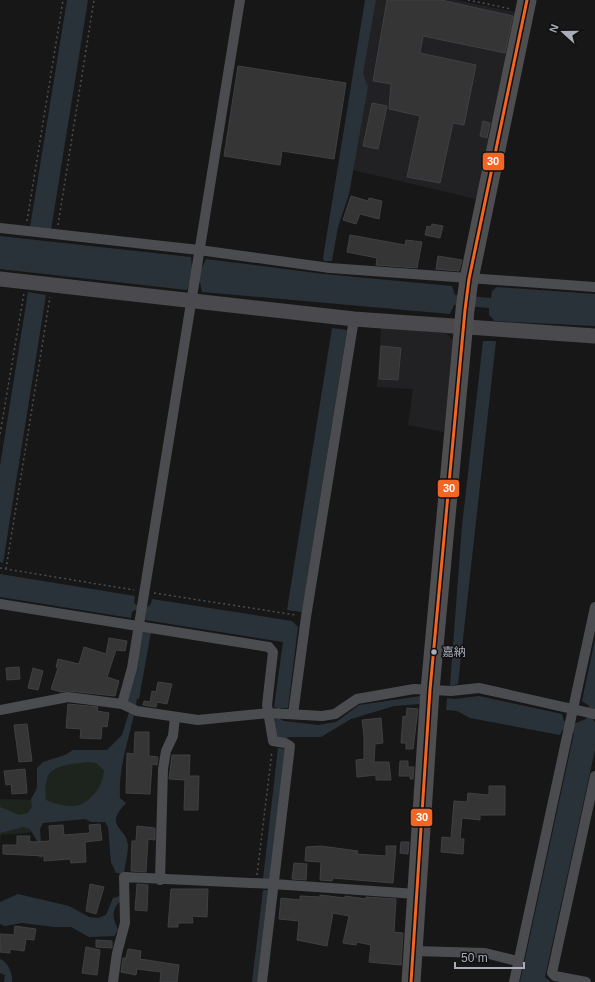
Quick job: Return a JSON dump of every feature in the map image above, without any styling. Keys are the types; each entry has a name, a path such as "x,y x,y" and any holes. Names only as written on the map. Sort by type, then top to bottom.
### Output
{"highway":[{"path":"411,982 430,690 466,303 526,6"}],"street":[{"path":"129,708 132,668 140,608 240,0"},
{"path":"0,228 199,250 330,268 595,336"},
{"path":"0,279 354,319 595,287"},
{"path":"293,714 306,617 354,319"},
{"path":"0,604 269,647 273,652 267,705 275,713 273,742 285,743 290,746 262,982"},
{"path":"514,982 595,608"},
{"path":"0,710 68,697 175,717 210,720 275,713 322,716 335,714 357,699 414,689 430,690 480,688 590,713"},
{"path":"160,880 163,769 166,751 173,736 175,717"},
{"path":"586,982 555,976 552,973 595,776"},
{"path":"114,982 116,953 125,923 124,877 160,880 273,884 416,894"},
{"path":"413,951 485,953 518,961"}],"path":[{"path":"25,230 63,0"},
{"path":"56,234 94,0"},
{"path":"468,0 526,6"},
{"path":"0,434 25,288"},
{"path":"6,569 51,291"},
{"path":"256,884 273,742"}],"shaded area":[{"path":"67,0 88,0 51,230 30,227"},
{"path":"365,0 376,0 363,73 368,87 349,194 338,227 332,261 324,261 323,258"},
{"path":"370,0 456,0 520,13 480,200 340,167"},
{"path":"0,236 191,257 192,267 202,268 206,259 324,274 452,286 455,295 491,298 492,291 497,287 595,294 595,326 495,321 489,315 489,308 454,305 450,314 202,292 200,282 191,280 187,290 0,269"},
{"path":"28,292 46,295 3,563 0,562 0,466"},
{"path":"381,327 446,333 453,340 444,432 408,425 413,389 377,387"},
{"path":"332,328 347,330 302,612 287,610"},
{"path":"483,341 496,341 458,684 450,686 462,526"},
{"path":"0,574 135,596 134,602 136,605 147,607 151,604 152,599 292,621 298,627 288,708 280,708 280,719 284,721 318,725 336,722 359,705 421,696 421,704 394,706 351,719 321,737 290,737 282,739 277,737 275,723 277,708 274,707 283,642 145,620 146,612 135,610 132,612 131,618 0,597"},
{"path":"143,631 151,632 139,699 137,699 121,772 120,798 126,803 119,811 116,817 116,822 124,834 128,845 124,874 116,873 111,862 108,827 105,822 91,822 85,819 43,823 40,829 42,858 39,857 40,846 30,829 23,827 0,833 0,807 19,815 28,813 32,807 31,799 37,788 37,768 43,762 65,755 73,750 107,750 122,735 131,706 127,700","holes":["88,762 96,763 104,770 104,775 98,790 82,804 69,806 46,800 45,788 47,779 50,773 55,769 61,766"]},
{"path":"595,639 595,712 593,720 595,722 595,750 545,977 551,982 520,982 574,733 563,729 560,735 470,718 457,711 446,710 447,698 455,699 479,696 562,714 564,721 576,723 586,719 589,706 582,701"},
{"path":"278,748 285,749 270,879 263,879"},
{"path":"121,754 112,817 39,819 37,832 1,835 0,841 0,799 36,800 50,763"},
{"path":"263,890 268,890 257,982 252,982"},
{"path":"18,894 69,906 89,917 98,918 106,915 113,898 120,896 121,900 114,911 115,922 118,930 114,936 89,937 71,927 55,927 22,923 5,926 0,924 0,902"},
{"path":"0,959 9,969 12,975 12,982 4,982 5,975 0,973"}],"building":[{"path":"387,0 441,0 513,16 505,53 423,36 420,53 476,65 464,125 453,123 440,183 407,177 420,116 389,109 391,84 373,81"},
{"path":"238,66 346,83 334,159 282,151 280,165 224,156"},
{"path":"372,103 387,106 378,149 363,146"},
{"path":"483,121 490,123 487,138 480,136"},
{"path":"351,196 368,201 369,198 382,201 379,219 360,214 356,224 343,220"},
{"path":"432,224 443,226 440,238 425,235 427,226 431,227"},
{"path":"350,235 405,245 406,240 422,242 417,268 376,265 377,258 347,252"},
{"path":"438,256 462,260 459,271 436,269"},
{"path":"381,346 401,348 398,380 379,379"},
{"path":"109,638 127,641 125,651 116,650 107,677 119,681 115,696 69,691 61,692 51,689 58,668 56,667 58,659 79,664 84,647 106,654"},
{"path":"19,667 20,679 7,680 6,668"},
{"path":"33,668 43,671 38,690 28,688"},
{"path":"158,682 172,684 167,704 157,702 156,707 143,705 144,701 150,702 152,691 156,692"},
{"path":"68,704 98,707 97,711 109,713 107,727 102,726 101,739 80,738 81,729 66,728"},
{"path":"407,708 418,709 413,749 406,749 406,743 401,743 403,716 406,717"},
{"path":"381,718 383,743 375,744 374,762 389,762 391,780 376,780 376,775 357,777 356,760 364,759 362,720"},
{"path":"27,724 32,761 19,762 14,725"},
{"path":"135,732 149,732 149,756 158,757 157,765 152,764 150,794 126,793 127,753 134,754"},
{"path":"172,755 190,755 189,776 199,776 198,810 184,810 185,780 169,779"},
{"path":"400,761 408,761 408,767 414,767 413,779 410,779 410,776 399,776"},
{"path":"25,769 27,793 12,794 11,784 6,785 4,771"},
{"path":"489,786 505,786 505,815 480,815 480,820 462,818 460,839 464,839 463,854 441,852 442,837 451,838 454,801 467,802 468,793 489,795"},
{"path":"100,824 102,840 85,842 86,862 71,863 70,859 44,861 44,856 3,854 3,845 17,845 17,836 30,836 29,841 32,842 50,841 49,826 63,825 64,835 90,833 89,825"},
{"path":"137,826 155,828 155,840 148,839 146,872 131,871 132,841 136,841"},
{"path":"401,842 409,842 408,854 400,853"},
{"path":"321,846 358,851 357,854 386,856 386,846 396,846 393,883 333,878 332,881 320,880 321,862 305,861 306,847"},
{"path":"294,863 307,864 306,880 292,879"},
{"path":"90,884 104,887 96,914 86,911"},
{"path":"137,884 148,885 147,911 135,910"},
{"path":"171,889 208,889 207,917 192,916 193,923 178,923 178,927 168,927"},
{"path":"320,895 345,898 345,896 366,899 366,897 396,899 394,932 403,933 401,965 369,962 371,945 357,942 356,945 343,943 349,916 333,913 327,946 297,940 299,921 279,919 281,898 300,900 300,896 320,897"},
{"path":"15,926 36,929 34,940 26,939 24,951 10,949 10,953 0,952 0,934 14,935"},
{"path":"96,940 112,941 112,948 96,947"},
{"path":"86,947 100,950 97,975 82,973"},
{"path":"128,949 141,951 140,959 179,965 177,982 160,982 161,972 137,969 136,975 121,972 123,958 126,958"}],"transit line":[{"name":"30","path":"411,982 430,690 465,310 469,279 527,0"}],"place":[{"name":"嘉納","path":"434,652"}]}
